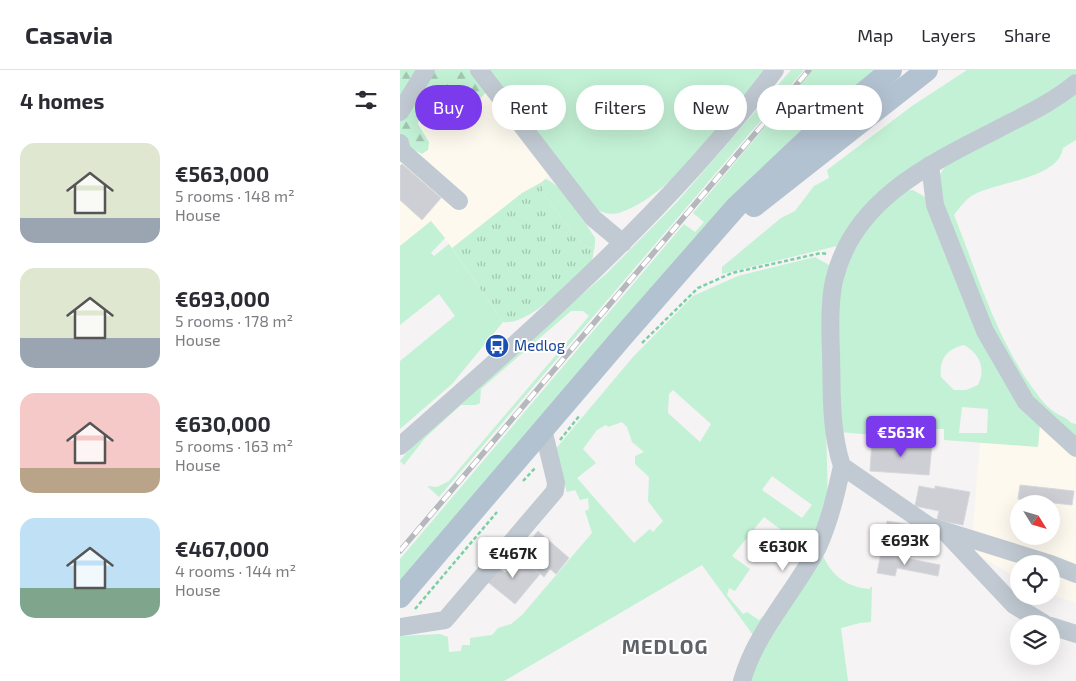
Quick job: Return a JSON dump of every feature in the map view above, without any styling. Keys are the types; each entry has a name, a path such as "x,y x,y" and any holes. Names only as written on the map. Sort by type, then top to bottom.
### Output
{"main road":[{"path":"400,597 703,244 775,169 890,70"},
{"path":"703,244 732,225 927,70"}],"street":[{"path":"400,112 426,70"},
{"path":"479,70 593,218 623,243"},
{"path":"400,446 524,336 623,243 708,153 775,70"},
{"path":"742,681 747,663 817,548 832,514 842,466 834,432 830,335 834,278 852,235 871,210 888,193 930,165 1047,104 1076,83"},
{"path":"400,143 402,151 458,201"},
{"path":"930,165 935,205 985,331 1026,402 1076,448"},
{"path":"400,627 445,620 455,611 555,492 556,483 543,429"},
{"path":"842,466 911,516 929,526 947,534 1025,555"},
{"path":"947,534 1014,605 1030,615"},
{"path":"1060,568 1076,574"},
{"path":"1060,629 1076,634"}],"path":[{"path":"638,347 698,288 732,274 821,253 842,257"},
{"path":"521,484 583,411"},
{"path":"400,627 500,508"}],"shaded area":[{"path":"400,70 472,70 492,97 492,130 517,130 550,175 542,182 522,193 452,248 431,221 400,246"},
{"path":"1040,423 1076,437 1076,603 1060,597 1060,555 1010,555 1010,574 971,551 980,443 1038,447"}],"green space":[{"path":"400,70 472,70 487,91 482,97 482,85 415,85 415,130 422,130 429,142 428,150 422,154 400,143"},
{"path":"487,70 765,70 747,94 747,85 674,85 674,130 719,130 700,152 659,190 639,204 613,214 597,210 534,130 566,130 566,85 499,85"},
{"path":"791,70 804,70 791,85 778,85"},
{"path":"812,70 877,70 863,85 800,85"},
{"path":"967,70 1076,70 1076,73 1037,101 896,179 876,194 860,211 837,246 722,274 722,267 781,218 795,211 814,186 829,178 827,170 912,106"},
{"path":"1076,94 1076,140 1063,148 1059,158 1039,173 973,195 965,201 954,215 999,330 1011,353 1043,402 1071,423 1076,424 1076,437 1027,392 1000,345 940,203 939,176 948,162"},
{"path":"757,109 757,125 439,497 427,486 437,487 449,481 589,316 583,311 571,311 481,389 480,403 476,405 461,405 425,438 404,465 400,461 422,433 607,273 677,202 739,130 747,130 747,121"},
{"path":"762,130 822,130 400,586 400,559 684,224 695,232 704,222 693,213"},
{"path":"545,179 559,188 579,213 595,238 595,245 591,248 582,245 544,195 542,182"},
{"path":"542,182 544,195 582,245 591,248 595,245 592,261 538,309 525,317 503,322 452,248 522,193"},
{"path":"913,190 925,197 1040,423 1038,447 944,440 944,429 933,429 932,440 839,432 836,336 840,286 855,242 901,191","holes":["964,345 978,357 981,368 980,379 978,385 966,390 954,390 941,377 941,365 948,352","962,407 988,409 987,433 959,433"]},
{"path":"431,221 445,238 431,253 434,256 449,244 503,322 452,384 400,429 400,361 455,316 439,294 400,325 400,246"},
{"path":"815,257 829,265 830,273 825,384 828,505 805,548 764,517 732,556 750,569 735,591 729,588 727,595 743,614 747,612 759,620 763,616 767,619 753,635 702,565 504,681 400,681 400,636 440,634 448,637 449,652 461,651 462,645 470,645 470,638 492,635 498,628 511,624 522,615 592,533 585,511 589,509 588,498 580,500 575,490 567,492 553,452 633,357 693,296 738,276","holes":["673,390 711,424 700,442 668,413 669,394","622,422 627,427 632,442 644,452 635,456 635,464 649,477 648,501 663,521 653,532 650,529 634,543 577,478 596,463 583,449 597,430 606,425 608,427","772,476 812,505 802,518 762,490"]},
{"path":"823,556 836,575 847,583 869,589 872,586 871,622 841,628 848,681 746,681 752,660"}],"building":[{"path":"402,164 441,198 422,220 400,200 400,166"},
{"path":"872,440 932,445 929,475 870,471"},
{"path":"1020,485 1074,491 1072,505 1060,504 1060,495 1019,495"},
{"path":"919,486 935,489 935,486 970,492 963,525 937,520 939,511 915,506"},
{"path":"887,521 917,526 913,544 884,538"},
{"path":"538,531 569,558 556,574 550,569 544,577 518,555"},
{"path":"881,553 940,565 938,576 897,568 895,576 877,573"},
{"path":"519,556 540,574 515,604 484,579 495,565 505,573"}],"railway":[{"path":"400,551 809,70"}],"place":[{"name":"Medlog","path":"497,346"}],"district":[{"name":"MEDLOG","path":"665,647"}]}
